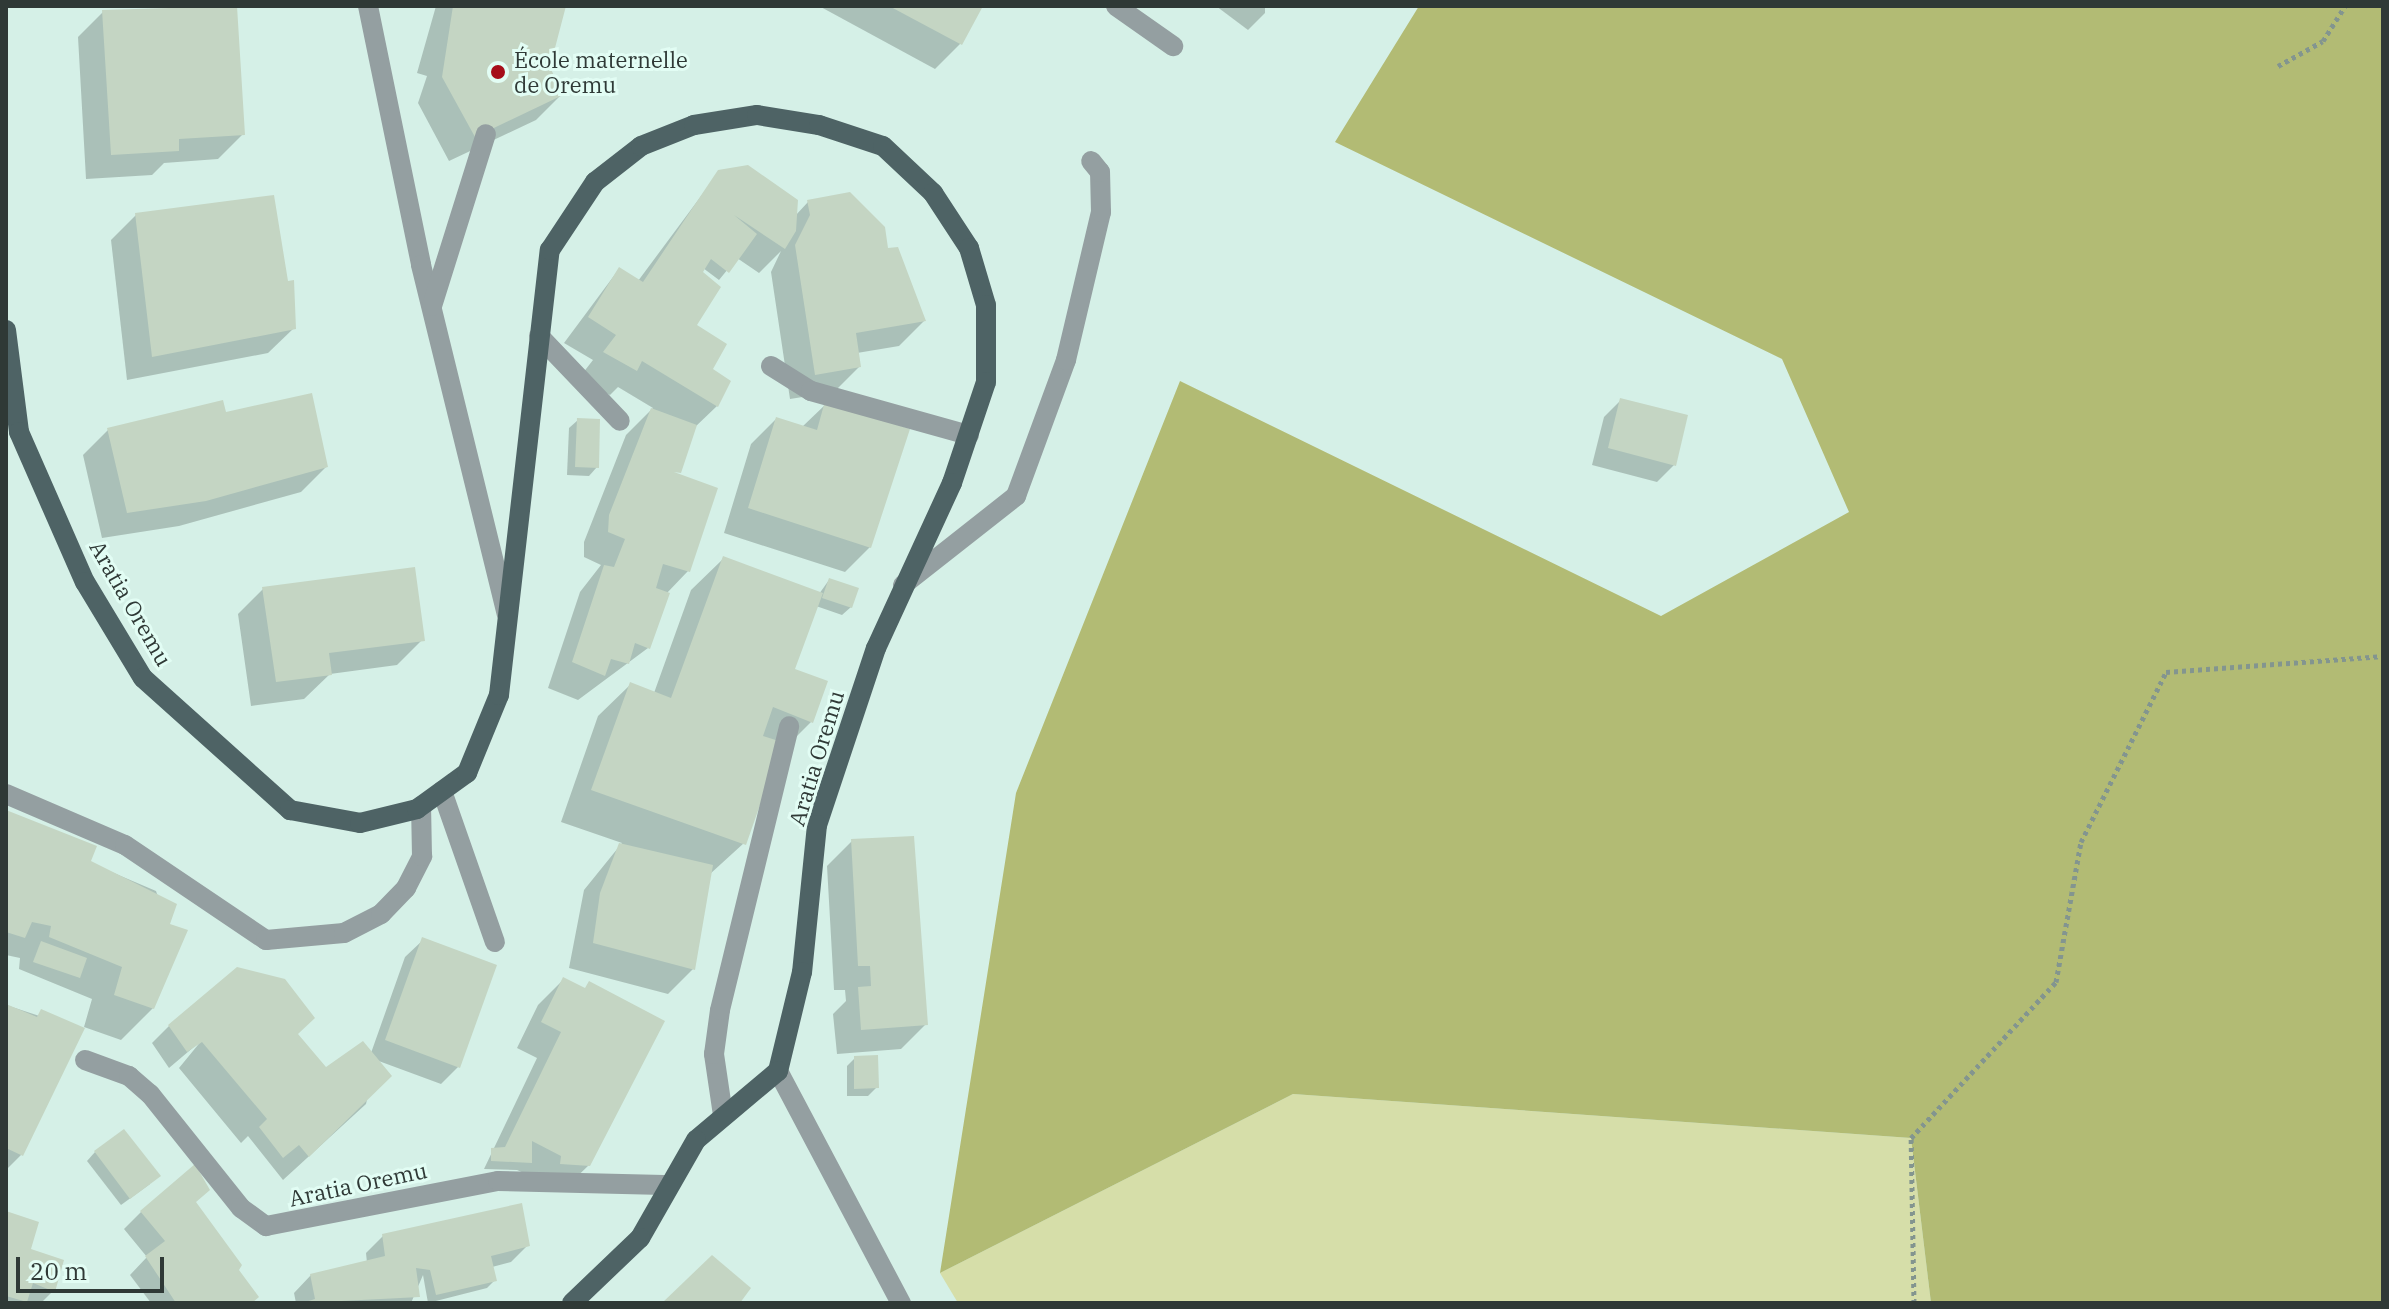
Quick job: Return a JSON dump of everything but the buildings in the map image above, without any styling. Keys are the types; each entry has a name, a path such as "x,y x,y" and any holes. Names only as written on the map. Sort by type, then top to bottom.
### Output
{"main road":[{"name":"Aratia Oremu","path":"6,330 19,432 85,582 143,678 290,810 360,823 421,806 467,773 499,695 550,250 595,182 641,146 694,125 757,115 819,125 883,146 933,193 969,248 986,305 986,382 969,435 903,585 817,825 802,972 778,1071"},
{"path":"572,1303 640,1238 664,1185 723,1115 778,1071"}],"street":[{"path":"368,6 431,309 508,618"},
{"path":"1116,6 1173,46"},
{"path":"431,309 486,134"},
{"path":"903,585 1016,496 1066,360 1101,212 1100,172 1091,161"},
{"path":"539,336 620,421"},
{"path":"771,366 811,391 969,435"},
{"name":"Aratia Oremu","path":"723,1115 714,1054 720,1010 789,726"},
{"path":"442,791 495,942"},
{"path":"6,794 125,845 266,940 291,941 344,933 381,914 406,888 422,856 421,806"},
{"name":"Aratia Oremu","path":"85,1060 129,1076 150,1094 241,1208 266,1226 498,1181 664,1185"},
{"path":"778,1071 901,1303"}],"path":[{"path":"2278,66 2323,41 2345,6"},
{"path":"1914,1303 1911,1138 2056,982 2081,842 2166,672 2383,656"}],"green space":[{"path":"1419,6 2383,6 2383,1303 1931,1303 1911,1138 1293,1094 940,1273 1016,793 1180,381 1661,616 1849,512 1782,359 1335,142"},
{"path":"1293,1094 1911,1138 1931,1303 958,1303 940,1273"}],"place":[{"name":"École maternelle de Oremu","path":"498,72"}]}
